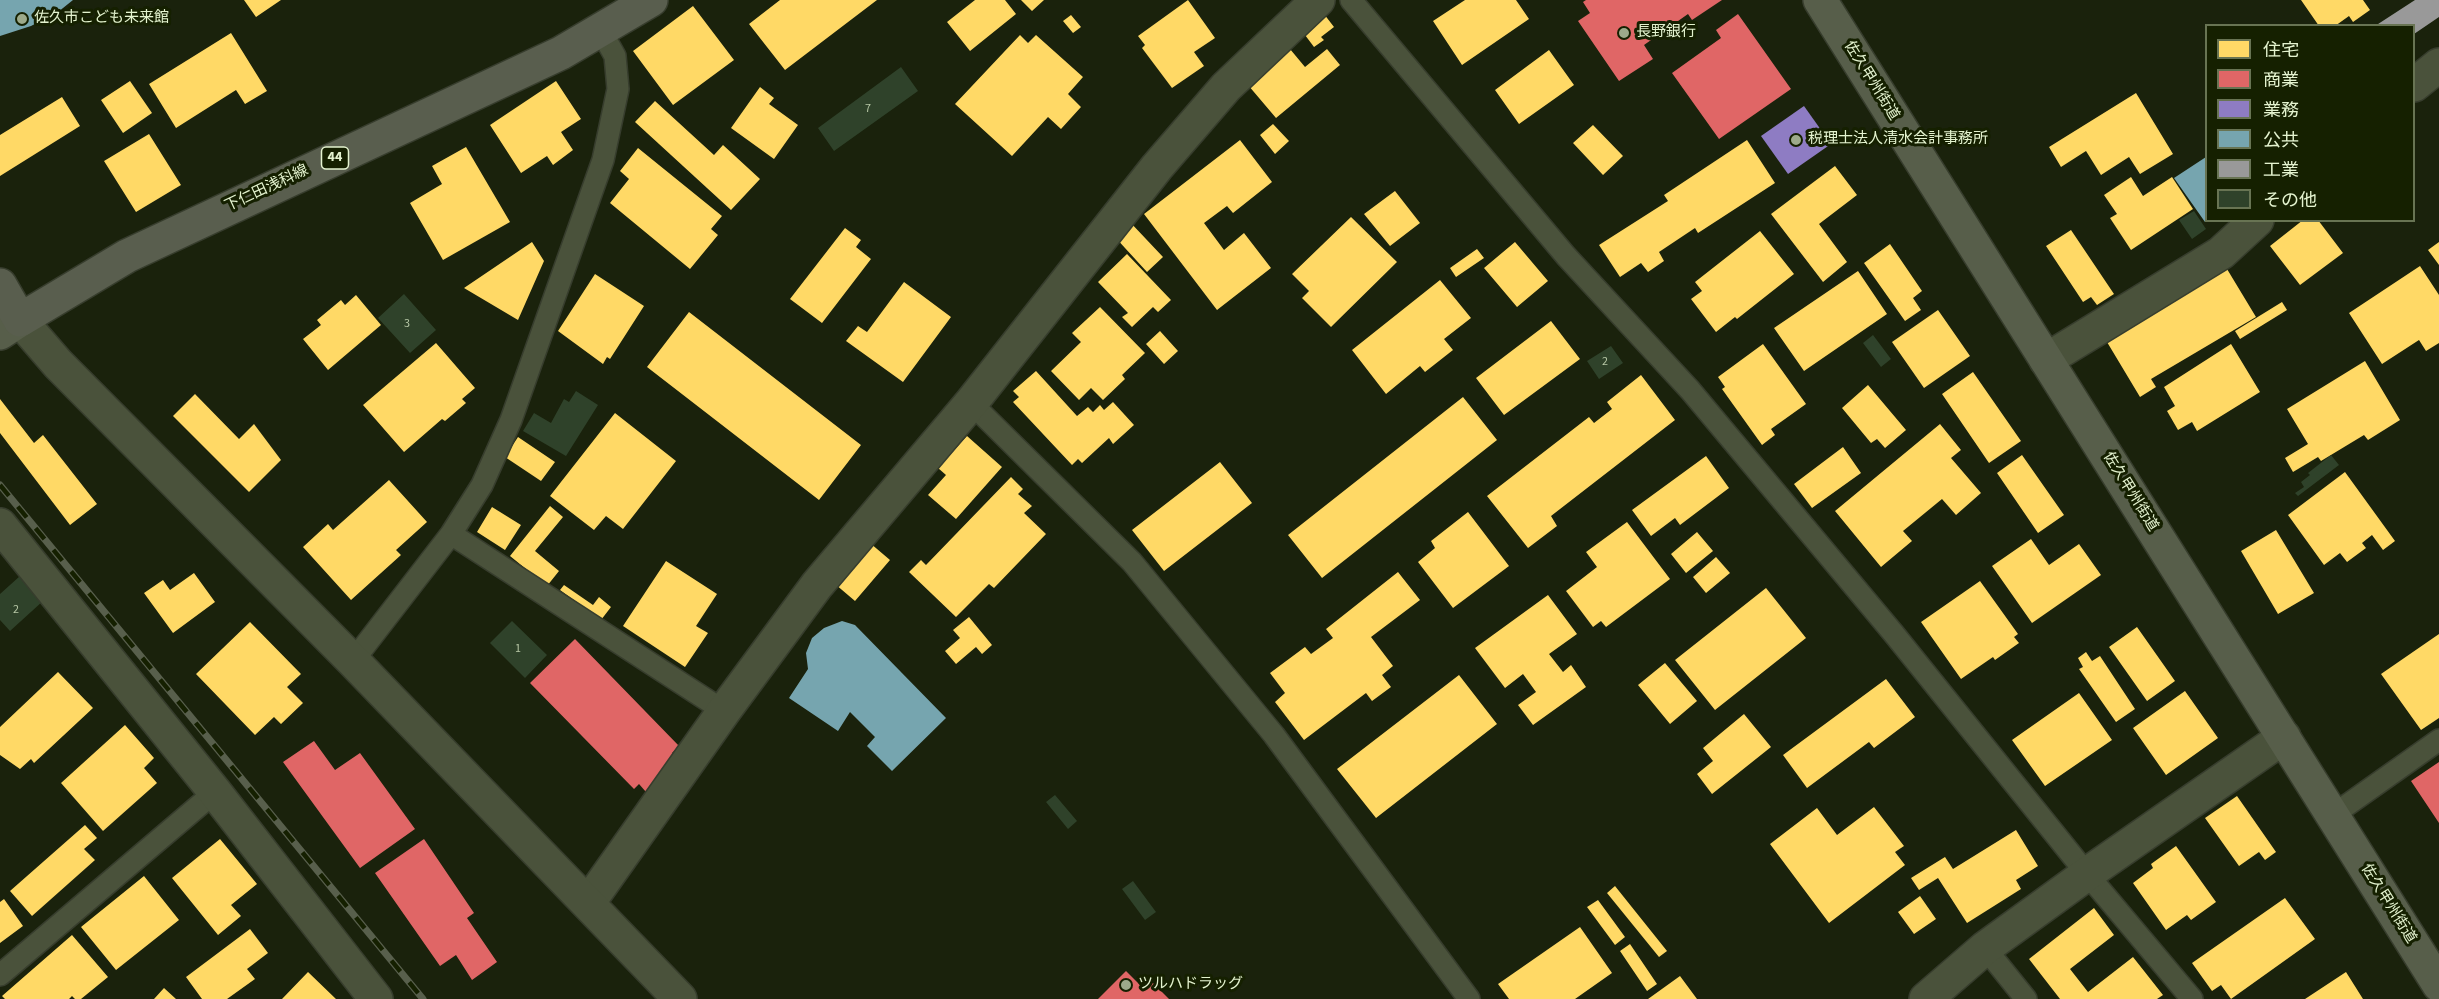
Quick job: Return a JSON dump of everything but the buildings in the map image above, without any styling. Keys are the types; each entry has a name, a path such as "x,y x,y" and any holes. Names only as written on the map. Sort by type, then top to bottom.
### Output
{"main road":[{"name":"下仁田浅科線","path":"10,326 127,256 561,52 602,31 651,0"},
{"name":"佐久甲州街道","path":"1820,0 2439,985"},
{"path":"0,285 10,326"}],"street":[{"path":"588,902 817,585 971,403 1156,167 1227,87 1318,0"},
{"path":"2415,84 2439,65"},
{"path":"2046,360 2221,253 2255,222"},
{"path":"10,326 58,364 353,661 680,999"},
{"path":"0,525 376,999"},
{"path":"1926,999 1985,948 2087,873 2284,737"}],"lane":[{"path":"1351,0 1566,256 1690,390 1894,634 2192,999"},
{"path":"353,661 451,534 482,484 511,420 603,160 618,89 615,56 602,31"},
{"path":"971,403 1132,562 1274,735 1469,999"},
{"path":"451,534 724,711"},
{"path":"2333,815 2439,740"},
{"path":"0,975 214,792"},
{"path":"1985,948 2026,999"}],"railway":[{"path":"0,485 423,999"}],"place":[{"name":"佐久市こども未来館","path":"22,19"},
{"name":"長野銀行","path":"1624,33"},
{"name":"税理士法人清水会計事務所","path":"1796,140"},
{"name":"ツルハドラッグ","path":"1126,985"}]}
